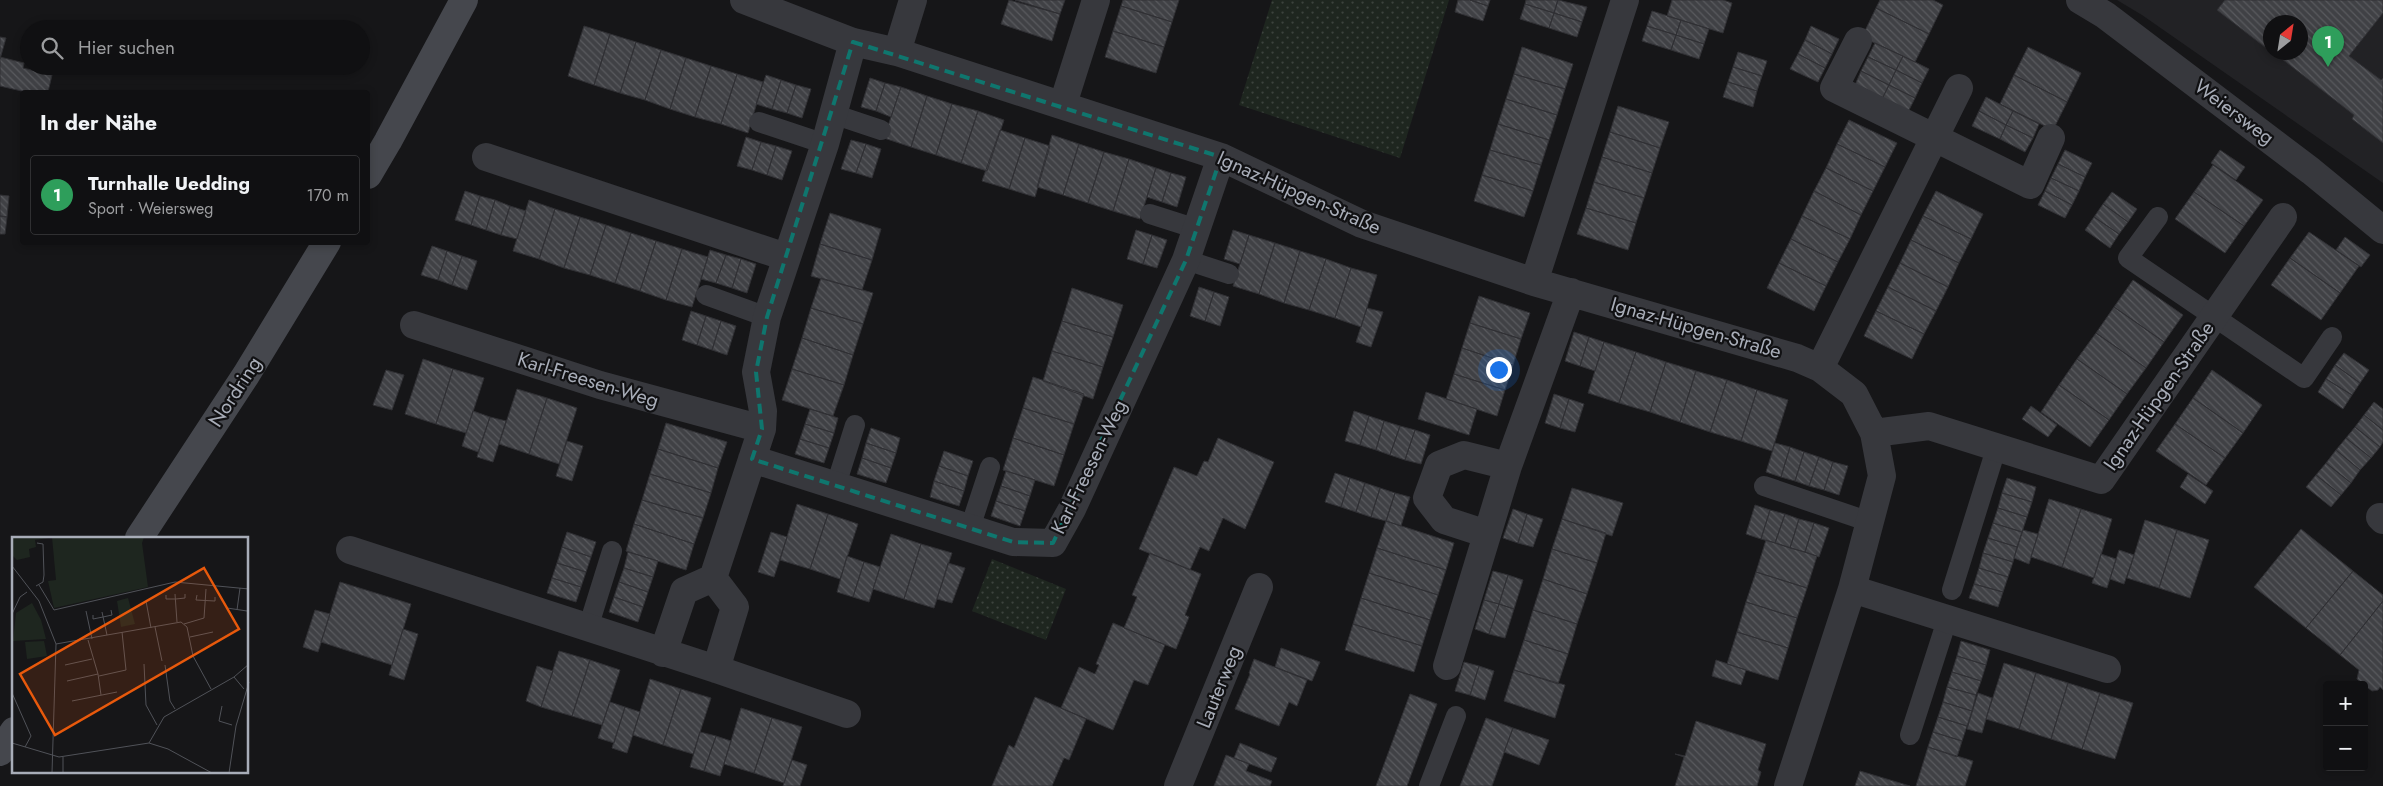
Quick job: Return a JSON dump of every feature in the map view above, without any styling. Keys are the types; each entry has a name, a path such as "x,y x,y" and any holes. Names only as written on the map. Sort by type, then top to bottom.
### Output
{"main road":[{"path":"370,172 464,0"},
{"name":"Nordring","path":"140,537 246,375 325,245"},
{"path":"0,752 12,734"}],"street":[{"name":"Ignaz-Hüpgen-Straße","path":"744,0 853,42 897,52 1064,104 1221,157 1362,224 1534,282 1797,358 1820,368 1854,394 1874,433 1882,476 1852,588 1788,786"},
{"path":"897,52 913,0"},
{"path":"1064,104 1096,0"},
{"path":"1534,282 1625,0"},
{"name":"Weiersweg","path":"2080,0 2129,33 2311,171 2383,230"},
{"path":"1858,41 1834,88 2030,186 2051,138"},
{"path":"663,653 684,591 713,578 762,429 763,411 756,372 767,316 825,144 853,42"},
{"path":"1820,368 1959,88"},
{"path":"486,157 786,257"},
{"name":"Karl-Freesen-Weg","path":"752,459 1013,542 1052,543 1072,509 1186,260 1221,157"},
{"name":"Ignaz-Hüpgen-Straße","path":"1874,433 1929,426 1996,449 2101,480 2283,217"},
{"path":"1447,666 1508,466 1570,292"},
{"name":"Karl-Freesen-Weg","path":"414,326 600,385 762,429"},
{"path":"1487,534 1444,520 1427,498 1438,465 1464,455 1508,466"},
{"path":"350,550 716,669 847,714"},
{"path":"713,578 735,607 716,669"},
{"name":"Lauterweg","path":"1178,786 1259,587"},
{"path":"1852,588 2107,669"}],"lane":[{"path":"833,114 881,130"},
{"path":"759,122 825,144"},
{"path":"1150,214 1197,228"},
{"path":"2158,217 2128,258 2304,378 2332,337"},
{"path":"1186,260 1229,274"},
{"path":"706,295 767,316"},
{"path":"836,485 855,425"},
{"path":"1952,590 1996,449"},
{"path":"970,528 990,467"},
{"path":"1764,486 1870,522"},
{"path":"588,628 612,551"},
{"path":"1910,735 1948,620"},
{"path":"1429,786 1456,716"}],"highlighted area":[{"path":"853,42 1221,157 1186,260 1053,543 1013,542 752,459 762,429 756,372 767,317"}],"shaded area":[{"path":"1272,0 1449,0 1400,158 1239,105"},
{"path":"2117,0 2383,0 2383,183 2142,15"},
{"path":"992,559 1066,589 1046,640 972,611"}],"building":[{"path":"1009,0 1060,14 1052,41 1001,24"},
{"path":"1015,0 1065,0 1060,14"},
{"path":"1123,0 1179,0 1172,22 1121,6"},
{"path":"1458,0 1470,0 1488,6 1483,21 1455,12"},
{"path":"1470,0 1490,0 1488,6"},
{"path":"1526,0 1558,0 1554,13 1525,4"},
{"path":"1558,0 1587,7 1582,22 1554,13"},
{"path":"1672,0 1723,0 1732,3 1723,33 1667,16"},
{"path":"1880,0 1933,0 1943,5 1929,34 1876,8"},
{"path":"2225,0 2383,0 2383,13 2349,56 2381,80 2383,78 2383,143 2352,119 2354,115 2283,60 2308,60 2308,15 2263,15 2263,46 2217,10"},
{"path":"1525,4 1554,13 1549,28 1520,19"},
{"path":"1121,6 1172,22 1164,47 1113,31"},
{"path":"1876,8 1929,34 1915,62 1862,37"},
{"path":"1652,11 1681,20 1676,35 1647,26"},
{"path":"1554,13 1582,22 1577,37 1549,28"},
{"path":"1681,20 1709,29 1704,44 1676,35"},
{"path":"584,26 610,34 594,85 568,76"},
{"path":"1647,26 1676,35 1671,50 1642,41"},
{"path":"1811,26 1839,39 1832,54 1805,40"},
{"path":"1113,31 1164,47 1156,73 1105,57"},
{"path":"610,34 636,42 620,93 594,85"},
{"path":"1676,35 1704,44 1699,59 1671,50"},
{"path":"0,37 6,38 0,59"},
{"path":"1805,40 1832,54 1825,68 1798,54"},
{"path":"636,42 661,50 645,100 620,93"},
{"path":"1875,43 1903,56 1896,70 1868,57"},
{"path":"1522,47 1573,64 1565,89 1514,74"},
{"path":"2028,47 2081,73 2067,102 2014,75"},
{"path":"661,50 686,58 670,109 645,100"},
{"path":"1738,52 1767,61 1762,76 1733,67"},
{"path":"1798,54 1825,68 1818,82 1790,69"},
{"path":"1903,56 1929,69 1922,83 1896,70"},
{"path":"0,57 20,62 20,75 52,75 48,90 20,91 0,86"},
{"path":"1868,57 1896,70 1889,85 1861,71"},
{"path":"686,58 711,66 695,117 670,109"},
{"path":"711,66 737,74 721,124 695,117"},
{"path":"1733,67 1762,76 1757,91 1728,82"},
{"path":"1896,70 1922,83 1915,98 1889,85"},
{"path":"1861,71 1889,85 1882,99 1855,85"},
{"path":"737,74 763,82 748,133 721,124"},
{"path":"1514,74 1565,89 1557,115 1506,99"},
{"path":"766,75 781,80 772,109 756,104"},
{"path":"2014,75 2067,102 2053,130 2000,104"},
{"path":"870,78 885,83 876,111 861,107"},
{"path":"781,80 796,85 787,113 772,109"},
{"path":"1728,82 1757,91 1753,107 1723,97"},
{"path":"885,83 901,87 891,117 876,111"},
{"path":"796,85 811,89 802,118 787,113"},
{"path":"1889,85 1915,98 1908,112 1882,99"},
{"path":"901,87 927,96 911,147 884,138"},
{"path":"927,96 952,104 936,155 911,147"},
{"path":"1986,97 2013,111 2006,125 1979,111"},
{"path":"1506,99 1557,115 1549,140 1498,124"},
{"path":"952,104 978,111 961,163 936,155"},
{"path":"1618,106 1669,122 1660,148 1610,132"},
{"path":"978,111 1004,120 987,171 961,163"},
{"path":"1979,111 2006,125 2000,139 1972,126"},
{"path":"2013,111 2039,124 2033,138 2006,125"},
{"path":"1849,120 1897,143 1885,167 1837,144"},
{"path":"1498,124 1549,140 1541,165 1490,150"},
{"path":"2006,125 2033,138 2025,152 2000,139"},
{"path":"1000,130 1025,138 1009,189 982,181"},
{"path":"1610,132 1660,148 1652,173 1602,157"},
{"path":"1052,135 1079,144 1063,195 1037,187"},
{"path":"746,137 761,142 752,170 737,166"},
{"path":"1025,138 1050,146 1035,197 1009,189"},
{"path":"851,140 866,144 856,173 841,169"},
{"path":"761,142 776,146 767,175 752,170"},
{"path":"866,144 881,149 872,178 856,173"},
{"path":"1079,144 1104,152 1088,203 1063,195"},
{"path":"1837,144 1885,167 1873,191 1826,168"},
{"path":"776,146 792,151 782,180 767,175"},
{"path":"1490,150 1541,165 1533,191 1482,175"},
{"path":"2065,150 2092,163 2085,177 2058,164"},
{"path":"2220,150 2245,167 2236,180 2211,163"},
{"path":"1104,152 1129,159 1113,211 1088,203"},
{"path":"1602,157 1652,173 1644,198 1594,182"},
{"path":"1129,159 1156,168 1140,219 1113,211"},
{"path":"2058,164 2085,177 2079,191 2051,178"},
{"path":"2213,165 2263,200 2244,226 2194,192"},
{"path":"1156,168 1171,173 1162,202 1147,197"},
{"path":"1826,168 1873,191 1861,215 1814,191"},
{"path":"1171,173 1186,177 1177,207 1162,202"},
{"path":"1482,175 1533,191 1524,217 1474,201"},
{"path":"2051,178 2079,191 2072,205 2045,191"},
{"path":"1594,182 1644,198 1636,223 1586,208"},
{"path":"465,191 480,196 471,225 455,220"},
{"path":"1814,191 1861,215 1850,239 1802,216"},
{"path":"1936,191 1983,214 1971,239 1923,216"},
{"path":"2045,191 2072,205 2065,218 2038,205"},
{"path":"2112,192 2137,209 2128,222 2103,204"},
{"path":"2194,192 2244,226 2225,253 2175,219"},
{"path":"0,195 9,196 7,217 0,216"},
{"path":"480,196 495,200 486,230 471,225"},
{"path":"495,200 510,206 501,235 486,230"},
{"path":"529,200 555,209 539,259 513,251"},
{"path":"2103,204 2128,222 2119,234 2094,217"},
{"path":"510,206 526,211 517,239 501,235"},
{"path":"1586,208 1636,223 1628,250 1577,234"},
{"path":"555,209 580,217 564,268 539,259"},
{"path":"830,213 881,229 872,260 820,244"},
{"path":"0,216 7,217 5,234 0,234"},
{"path":"1802,216 1850,239 1838,262 1791,239"},
{"path":"1923,216 1971,239 1959,263 1911,240"},
{"path":"580,217 606,225 590,275 564,268"},
{"path":"2094,217 2119,234 2110,248 2085,230"},
{"path":"606,225 631,233 615,283 590,275"},
{"path":"1136,230 1152,235 1143,264 1127,259"},
{"path":"1233,230 1249,235 1240,264 1224,259"},
{"path":"2309,232 2359,266 2340,293 2290,258"},
{"path":"631,233 656,241 640,291 615,283"},
{"path":"1152,235 1167,240 1157,268 1143,264"},
{"path":"1249,235 1275,243 1259,294 1233,286"},
{"path":"2345,237 2370,255 2361,267 2336,250"},
{"path":"1791,239 1838,262 1826,286 1779,263"},
{"path":"1911,240 1959,263 1948,287 1900,263"},
{"path":"656,241 682,249 666,300 640,291"},
{"path":"1275,243 1300,251 1284,303 1259,294"},
{"path":"820,244 872,260 862,290 811,276"},
{"path":"432,246 447,251 438,280 421,275"},
{"path":"682,249 708,257 692,307 666,300"},
{"path":"710,250 726,255 716,283 701,279"},
{"path":"447,251 462,256 452,285 438,280"},
{"path":"1300,251 1326,259 1309,310 1284,303"},
{"path":"726,255 741,259 732,288 716,283"},
{"path":"462,256 477,261 467,290 452,285"},
{"path":"2290,258 2340,293 2321,320 2271,285"},
{"path":"741,259 756,264 747,293 732,288"},
{"path":"1326,259 1351,268 1335,318 1309,310"},
{"path":"1779,263 1826,286 1814,311 1767,288"},
{"path":"1900,263 1948,287 1936,311 1888,287"},
{"path":"1351,268 1377,275 1361,327 1335,318"},
{"path":"821,278 873,293 863,324 811,308"},
{"path":"2133,280 2183,315 2164,342 2114,307"},
{"path":"1199,287 1214,292 1205,321 1190,316"},
{"path":"1888,287 1936,311 1924,334 1876,311"},
{"path":"1072,288 1123,305 1113,337 1062,321"},
{"path":"1214,292 1229,297 1220,326 1205,321"},
{"path":"1479,296 1530,313 1521,339 1470,323"},
{"path":"2114,307 2164,342 2146,368 2096,333"},
{"path":"811,308 863,324 853,355 802,338"},
{"path":"1367,308 1383,312 1371,347 1356,342"},
{"path":"691,311 706,316 697,345 682,340"},
{"path":"1876,311 1924,334 1912,359 1864,336"},
{"path":"706,316 721,321 712,350 697,345"},
{"path":"721,321 736,326 727,355 712,350"},
{"path":"1062,321 1113,337 1103,367 1052,351"},
{"path":"1470,323 1521,339 1513,365 1462,348"},
{"path":"1574,332 1589,337 1580,366 1565,361"},
{"path":"2096,333 2146,368 2127,394 2077,359"},
{"path":"1589,337 1604,342 1595,371 1580,366"},
{"path":"802,338 853,355 844,385 792,369"},
{"path":"1604,342 1636,352 1619,403 1588,393"},
{"path":"1462,348 1513,365 1505,390 1454,374"},
{"path":"1052,351 1103,367 1093,399 1043,381"},
{"path":"1636,352 1666,362 1650,412 1619,403"},
{"path":"2344,353 2369,370 2360,383 2335,365"},
{"path":"423,359 453,369 436,424 405,414"},
{"path":"2077,359 2127,394 2109,420 2059,385"},
{"path":"1666,362 1696,371 1680,422 1650,412"},
{"path":"2335,365 2360,383 2352,395 2326,379"},
{"path":"453,369 484,378 466,433 436,424"},
{"path":"792,369 844,385 833,416 782,400"},
{"path":"386,370 404,375 392,410 373,405"},
{"path":"2212,370 2262,405 2243,433 2193,398"},
{"path":"1696,371 1727,380 1710,432 1680,422"},
{"path":"1454,374 1505,390 1497,416 1446,399"},
{"path":"1033,377 1084,394 1074,424 1023,408"},
{"path":"2326,379 2352,395 2343,409 2318,392"},
{"path":"1727,380 1757,390 1741,441 1710,432"},
{"path":"2059,385 2109,420 2090,447 2041,412"},
{"path":"517,389 547,398 529,454 499,444"},
{"path":"1757,390 1788,400 1772,451 1741,441"},
{"path":"1426,392 1477,409 1469,435 1418,419"},
{"path":"1554,394 1569,399 1560,428 1545,423"},
{"path":"547,398 577,408 559,464 529,454"},
{"path":"2193,398 2243,433 2225,458 2175,424"},
{"path":"1569,399 1584,404 1575,432 1560,428"},
{"path":"2374,402 2383,409 2383,430 2364,415"},
{"path":"2031,406 2057,425 2048,437 2022,419"},
{"path":"1023,408 1074,424 1064,455 1013,438"},
{"path":"810,409 838,418 834,433 805,424"},
{"path":"473,411 490,417 478,452 462,446"},
{"path":"1354,411 1369,416 1360,445 1345,441"},
{"path":"2364,415 2383,430 2383,442 2380,447 2355,427"},
{"path":"1369,416 1384,421 1376,450 1360,445"},
{"path":"490,417 506,421 493,462 477,457"},
{"path":"1384,421 1400,426 1390,455 1376,450"},
{"path":"666,423 727,442 718,468 658,449"},
{"path":"805,424 834,433 829,448 800,439"},
{"path":"2175,424 2225,458 2206,485 2156,451"},
{"path":"1400,426 1415,430 1405,460 1390,455"},
{"path":"2355,427 2380,447 2371,458 2346,438"},
{"path":"871,428 900,438 896,453 866,443"},
{"path":"1415,430 1430,435 1421,464 1405,460"},
{"path":"1013,438 1064,455 1054,486 1003,470"},
{"path":"1218,438 1274,462 1245,529 1223,518 1209,551 1200,547 1190,570 1139,549 1174,467 1197,476 1204,461 1208,462"},
{"path":"2346,438 2371,458 2360,470 2336,450"},
{"path":"800,439 829,448 824,463 795,454"},
{"path":"567,441 583,446 572,481 556,476"},
{"path":"866,443 896,453 891,468 862,458"},
{"path":"1775,443 1790,447 1781,477 1766,472"},
{"path":"1790,447 1804,452 1795,481 1781,477"},
{"path":"658,449 718,468 711,493 650,474"},
{"path":"2336,450 2360,470 2351,483 2326,463"},
{"path":"944,451 973,461 968,476 939,466"},
{"path":"1804,452 1819,457 1809,486 1795,481"},
{"path":"1819,457 1833,462 1824,490 1809,486"},
{"path":"862,458 891,468 886,483 857,474"},
{"path":"1833,462 1848,466 1839,495 1824,490"},
{"path":"2326,463 2351,483 2341,495 2316,475"},
{"path":"939,466 968,476 964,491 934,481"},
{"path":"1006,471 1035,480 1030,496 1001,486"},
{"path":"1335,473 1350,478 1341,507 1325,502"},
{"path":"650,474 711,493 703,518 642,500"},
{"path":"2188,474 2213,491 2205,504 2180,487"},
{"path":"2316,475 2341,495 2331,507 2306,487"},
{"path":"1350,478 1365,483 1356,512 1341,507"},
{"path":"2007,478 2036,487 2032,502 2002,493"},
{"path":"934,481 964,491 959,506 930,497"},
{"path":"1365,483 1380,488 1371,517 1356,512"},
{"path":"1001,486 1030,496 1025,511 996,501"},
{"path":"1380,488 1395,493 1386,521 1371,517"},
{"path":"1572,488 1623,503 1612,536 1562,519"},
{"path":"1395,493 1410,497 1401,526 1386,521"},
{"path":"2002,493 2032,502 2027,517 1998,508"},
{"path":"2049,499 2081,509 2062,567 2031,557"},
{"path":"642,500 703,518 694,544 634,524"},
{"path":"996,501 1025,511 1020,526 991,516"},
{"path":"797,504 828,514 810,569 780,560"},
{"path":"1755,505 1770,510 1761,539 1746,534"},
{"path":"1998,508 2027,517 2022,532 1993,523"},
{"path":"1513,509 1527,514 1518,543 1503,538"},
{"path":"2081,509 2112,519 2094,578 2062,567"},
{"path":"1770,510 1785,514 1775,543 1761,539"},
{"path":"828,514 858,524 840,579 810,569"},
{"path":"1527,514 1543,519 1533,547 1518,543"},
{"path":"1785,514 1799,519 1790,548 1775,543"},
{"path":"1562,519 1606,533 1597,563 1552,549"},
{"path":"1799,519 1814,523 1805,552 1790,548"},
{"path":"2145,520 2177,530 2159,588 2127,578"},
{"path":"1386,521 1454,543 1446,570 1377,548"},
{"path":"1814,523 1829,528 1819,557 1805,552"},
{"path":"1993,523 2022,532 2017,547 1988,538"},
{"path":"634,524 694,544 686,570 626,551"},
{"path":"2301,529 2353,571 2306,628 2254,587"},
{"path":"2023,530 2038,534 2029,564 2014,558"},
{"path":"2177,530 2209,540 2190,598 2159,588"},
{"path":"567,532 596,542 591,557 562,547"},
{"path":"771,532 787,537 774,577 758,572"},
{"path":"891,534 921,544 904,599 873,589"},
{"path":"1988,538 2017,547 2013,562 1983,553"},
{"path":"1766,540 1817,556 1807,588 1756,572"},
{"path":"921,544 952,553 934,608 904,599"},
{"path":"562,547 591,557 586,572 557,563"},
{"path":"1377,548 1446,570 1438,595 1369,573"},
{"path":"1552,549 1597,563 1587,594 1543,579"},
{"path":"2119,550 2134,555 2124,584 2110,579"},
{"path":"628,552 658,561 653,577 624,568"},
{"path":"1150,553 1201,574 1185,615 1189,617 1176,649 1124,628 1137,597 1132,595"},
{"path":"1983,553 2013,562 2008,577 1979,568"},
{"path":"2101,554 2116,559 2107,588 2092,583"},
{"path":"847,556 864,562 853,597 837,592"},
{"path":"864,562 880,567 869,602 853,597"},
{"path":"557,563 586,572 581,587 552,578"},
{"path":"948,563 965,568 952,603 937,599"},
{"path":"624,568 653,577 648,592 619,582"},
{"path":"1979,568 2008,577 2003,592 1974,584"},
{"path":"1493,571 1508,575 1499,604 1484,600"},
{"path":"2353,571 2383,595 2383,601 2340,655 2306,628"},
{"path":"1756,572 1807,588 1797,618 1746,602"},
{"path":"1369,573 1438,595 1430,620 1361,598"},
{"path":"1508,575 1523,580 1514,609 1499,604"},
{"path":"552,578 581,587 576,602 547,593"},
{"path":"1543,579 1587,594 1577,624 1533,610"},
{"path":"340,582 411,604 392,665 321,642"},
{"path":"619,582 648,592 643,607 614,597"},
{"path":"1974,584 2003,592 1998,607 1969,598"},
{"path":"614,597 643,607 638,622 609,612"},
{"path":"1361,598 1430,620 1422,646 1353,624"},
{"path":"1484,600 1499,604 1489,634 1475,629"},
{"path":"2383,601 2383,690 2380,687 2378,690 2372,691 2368,688 2368,681 2360,681 2357,679 2359,670 2340,655"},
{"path":"1746,602 1797,618 1788,648 1737,632"},
{"path":"1499,604 1514,609 1505,638 1489,634"},
{"path":"315,610 330,614 318,652 303,647"},
{"path":"1533,610 1577,624 1568,654 1524,640"},
{"path":"1113,623 1165,645 1148,685 1134,680 1113,730 1061,708 1079,667 1095,674 1099,665 1096,664"},
{"path":"1353,624 1422,646 1414,672 1345,650"},
{"path":"403,629 418,634 404,680 389,675"},
{"path":"1737,632 1788,648 1778,680 1727,664"},
{"path":"1524,640 1568,654 1558,684 1514,670"},
{"path":"1961,641 1990,650 1986,665 1957,656"},
{"path":"1281,648 1320,662 1312,681 1275,667"},
{"path":"559,651 590,660 572,716 541,707"},
{"path":"1957,656 1986,665 1981,681 1952,672"},
{"path":"1254,659 1307,680 1297,706 1289,702 1279,726 1235,709 1250,674"},
{"path":"590,660 620,670 602,725 572,716"},
{"path":"1716,660 1746,670 1741,685 1712,676"},
{"path":"1464,662 1479,666 1470,695 1455,691"},
{"path":"2004,663 2036,673 2019,729 1986,719"},
{"path":"537,666 553,671 541,707 526,701"},
{"path":"1479,666 1494,671 1485,700 1470,695"},
{"path":"1514,670 1565,685 1555,718 1504,701"},
{"path":"1952,672 1981,681 1976,695 1947,687"},
{"path":"2036,673 2068,683 2051,739 2019,729"},
{"path":"650,679 681,689 663,745 633,735"},
{"path":"2068,683 2100,693 2082,749 2051,739"},
{"path":"1947,687 1976,695 1972,711 1943,702"},
{"path":"681,689 711,698 693,754 663,745"},
{"path":"1978,693 1992,698 1982,733 1967,729"},
{"path":"2100,693 2133,703 2115,759 2082,749"},
{"path":"1410,694 1437,704 1407,786 1376,786"},
{"path":"1035,697 1086,719 1069,760 1064,758 1052,786 992,786 1009,745 1014,748"},
{"path":"610,702 625,707 614,743 598,738"},
{"path":"1943,702 1972,711 1967,726 1938,717"},
{"path":"625,707 640,712 627,753 612,748"},
{"path":"741,708 772,718 754,773 724,764"},
{"path":"1938,717 1967,726 1962,741 1933,732"},
{"path":"772,718 802,727 784,783 754,773"},
{"path":"1486,718 1513,728 1492,786 1460,786"},
{"path":"1696,721 1766,744 1758,770 1761,772 1757,786 1675,786 1684,757 1675,754 1685,756"},
{"path":"1513,728 1549,740 1539,765 1504,752"},
{"path":"700,732 716,736 704,771 690,767"},
{"path":"1933,732 1962,741 1957,757 1928,747"},
{"path":"716,736 731,741 720,776 704,771"},
{"path":"1240,743 1277,758 1271,772 1234,758"},
{"path":"1928,747 1973,761 1965,786 1916,786"},
{"path":"1226,755 1249,764 1246,771 1272,781 1270,786 1214,786"},
{"path":"792,760 807,765 800,786 783,786"},
{"path":"1860,771 1910,786 1855,786"}],"place":[{"name":"Turnhalle Uedding","path":"2328,67"}]}
